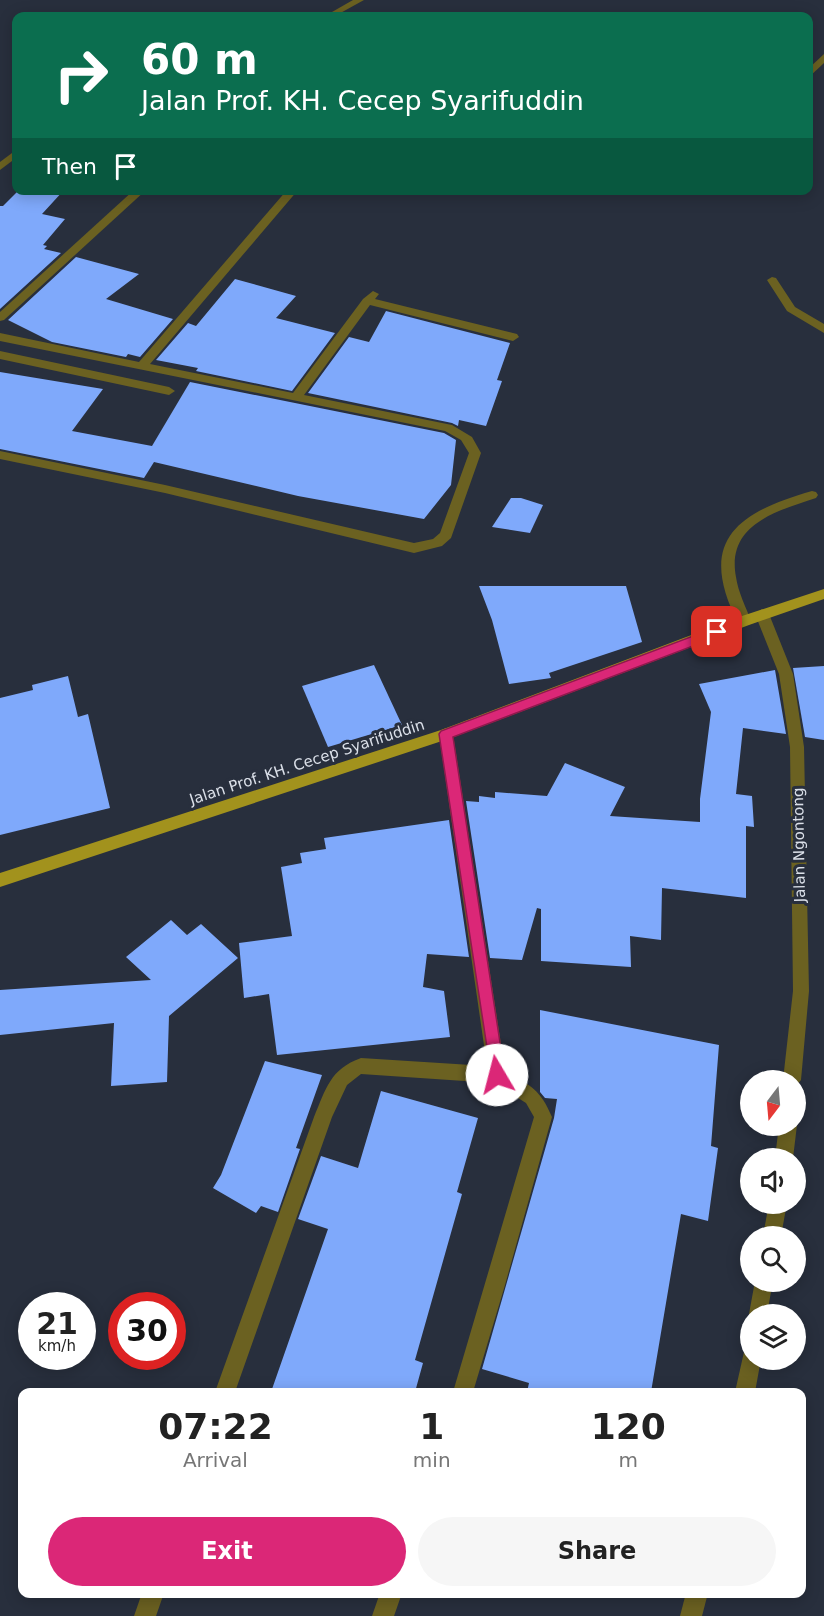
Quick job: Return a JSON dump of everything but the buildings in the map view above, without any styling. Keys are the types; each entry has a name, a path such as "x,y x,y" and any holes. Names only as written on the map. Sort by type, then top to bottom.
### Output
{"main road":[{"name":"Jalan Prof. KH. Cecep Syarifuddin","path":"0,880 446,734 762,614 824,594"}],"street":[{"path":"337,12 360,0"},
{"path":"813,69 824,57"},
{"path":"0,166 12,156"},
{"path":"0,318 135,195"},
{"path":"142,366 289,195"},
{"path":"772,280 791,309 824,329"},
{"path":"296,397 370,298 513,337"},
{"path":"0,337 448,428 463,435 473,444 475,453 446,535 437,543 414,548 165,489 0,455"},
{"path":"0,355 169,391"},
{"path":"744,621 729,575 729,550 737,534 749,520 761,513 812,495"},
{"name":"Jalan Ngontong","path":"762,614 786,674 797,747 801,991 793,1070"},
{"path":"446,734 497,1075"},
{"path":"226,1388 323,1117 340,1080 351,1068 362,1066 497,1075 532,1097 538,1104 543,1117 464,1388"},
{"path":"746,1388 749,1370"},
{"path":"145,1616 151,1598"},
{"path":"383,1616 389,1598"},
{"path":"692,1616 696,1598"}],"route":[{"path":"497,1075 446,734 717,632"}]}
